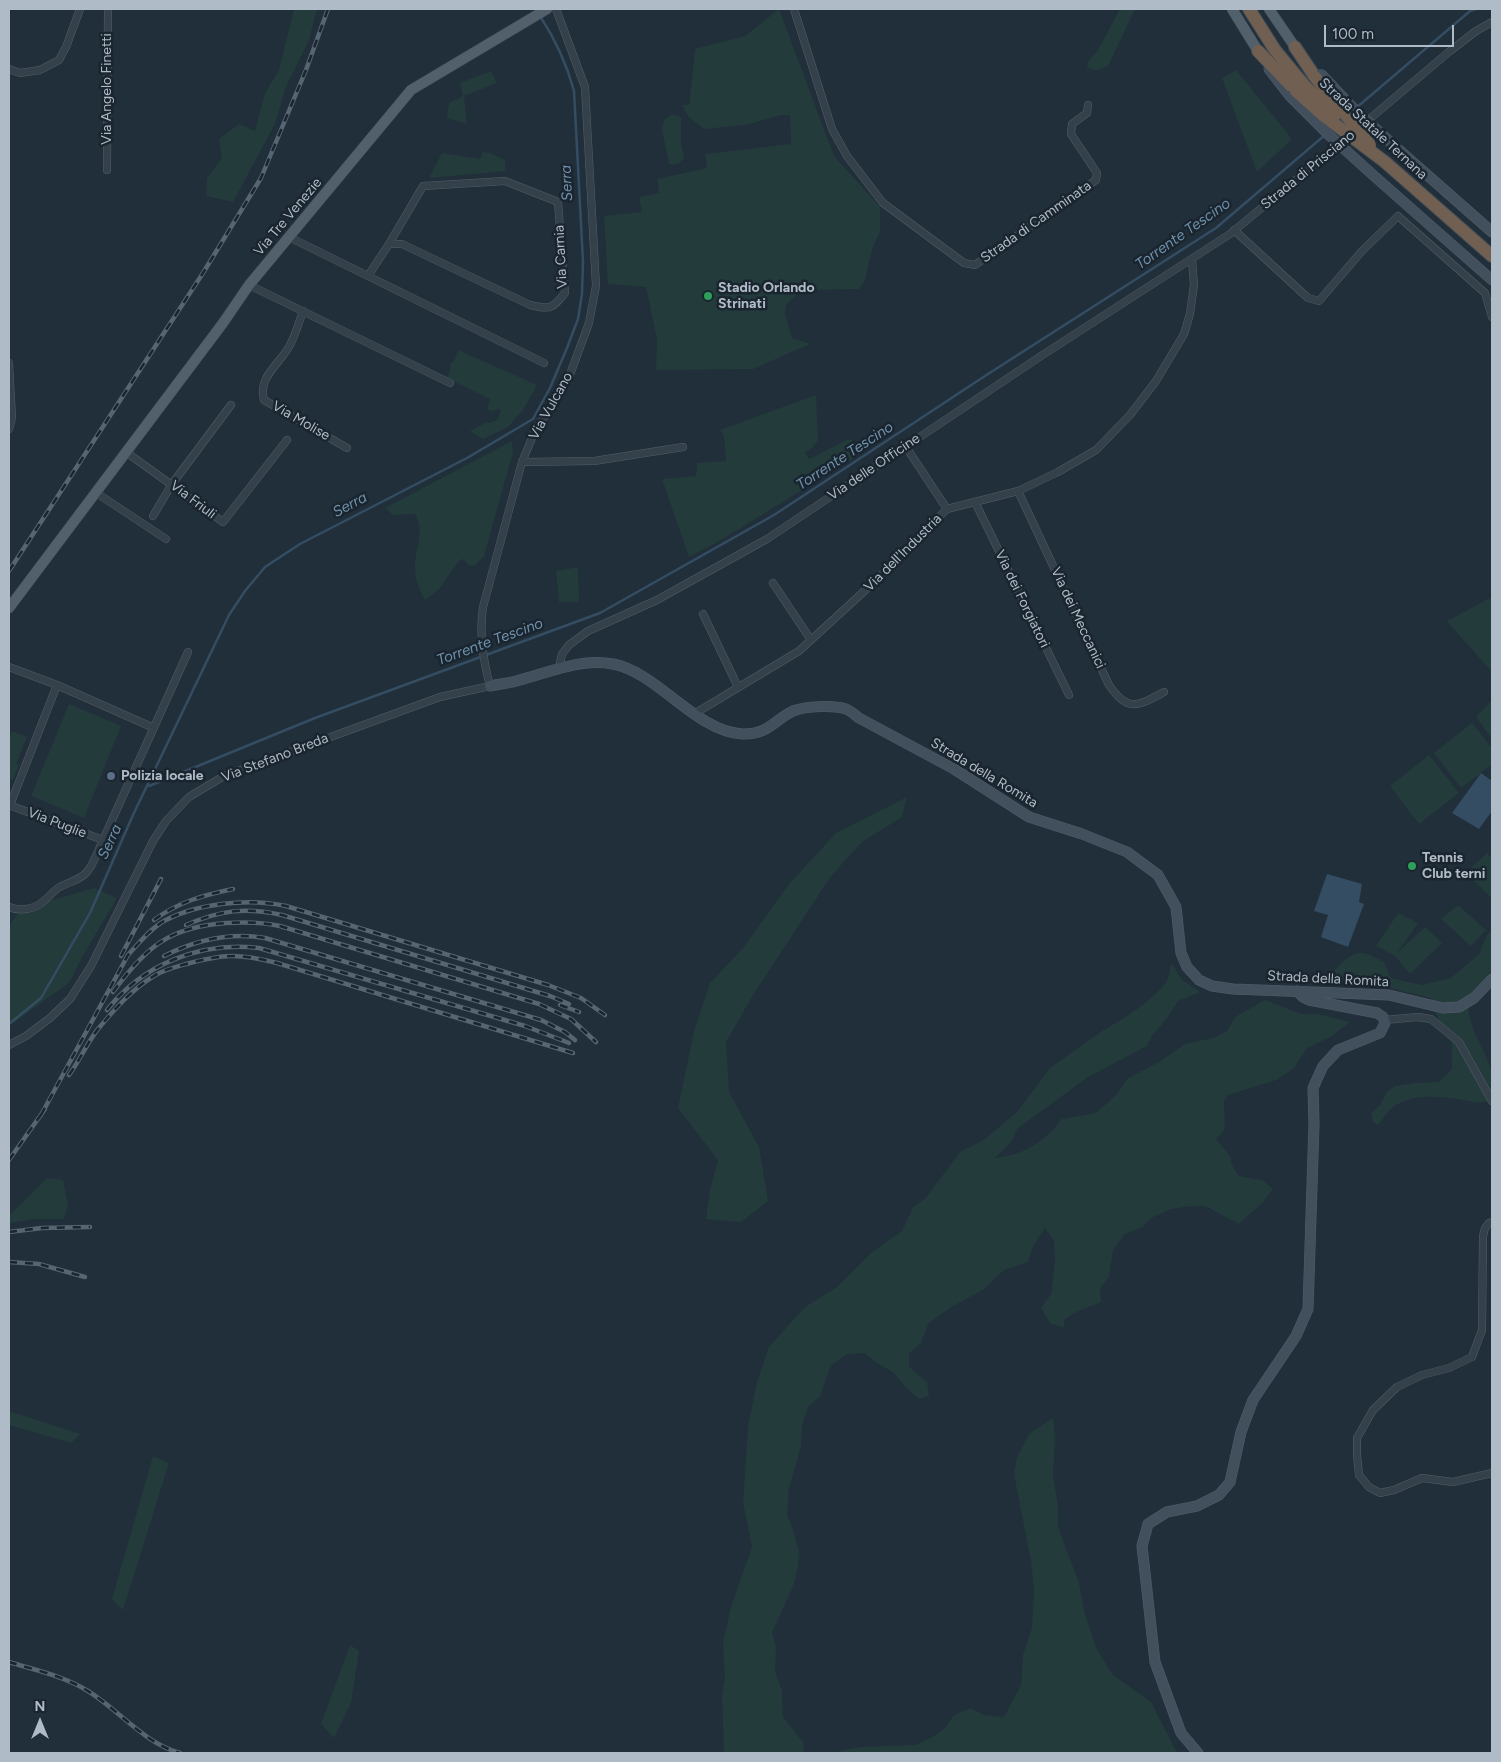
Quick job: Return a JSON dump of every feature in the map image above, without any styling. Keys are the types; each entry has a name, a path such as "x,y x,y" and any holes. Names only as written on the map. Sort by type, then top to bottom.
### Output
{"highway":[{"name":"Strada Statale Ternana","path":"1249,9 1276,50 1305,85 1385,162 1492,256"},
{"path":"1294,47 1305,85"},
{"path":"1258,51 1305,85"}],"main road":[{"name":"Via Tre Venezie","path":"9,608 250,285 411,90 547,9"},
{"path":"1232,9 1258,51"},
{"path":"1269,9 1294,47"}],"street":[{"path":"9,69 20,72 40,70 59,60 66,48 80,9"},
{"name":"Via Angelo Finetti","path":"107,170 108,9"},
{"name":"Via Vulcano","path":"490,686 485,670 482,649 481,622 483,608 522,462 535,431 568,380 589,323 596,286 585,87 556,9"},
{"name":"Strada di Camminata","path":"794,9 832,128 847,156 883,203 964,263 975,265 1096,180 1097,173 1071,134 1072,124 1087,113 1088,105"},
{"name":"Strada di Prisciano","path":"1192,260 1234,230 1450,51 1476,31 1492,22"},
{"path":"1305,85 1350,105 1492,232"},
{"path":"1305,85 1330,136 1492,280"},
{"name":"Via Carnia","path":"368,276 423,186 505,181 558,202 565,294 556,304 546,309 530,305 402,244 389,244"},
{"path":"1234,230 1308,298 1319,301 1362,251 1398,216 1485,293 1492,318"},
{"path":"289,237 544,363"},
{"name":"Via delle Officine","path":"559,668 562,654 569,645 588,631 657,600 767,539 1033,361 1192,260"},
{"name":"Via dell'Industria","path":"694,714 799,651 871,585 947,509 1018,491 1058,472 1096,450 1130,414 1156,381 1184,334 1190,314 1194,285 1192,260"},
{"path":"250,285 450,383"},
{"name":"Via Molise","path":"303,311 290,346 264,380 261,391 264,400 347,448"},
{"path":"9,363 12,418 9,429"},
{"path":"153,516 172,484 232,405"},
{"name":"Via Friuli","path":"126,452 223,522 287,440"},
{"path":"522,462 594,462 682,447"},
{"path":"906,447 947,509"},
{"name":"Via dei Meccanici","path":"1018,491 1109,685 1125,702 1136,706 1164,692"},
{"path":"95,492 166,539"},
{"name":"Via dei Forgiatori","path":"975,502 1069,695"},
{"path":"773,583 811,640"},
{"path":"703,614 738,687"},
{"name":"Via Puglie","path":"9,805 103,840 188,652"},
{"name":"Strada della Romita","path":"490,686 519,681 559,668 594,662 614,664 638,674 694,714 725,731 743,734 764,731 794,711 820,707 847,709 859,718 954,769 1029,817 1082,834 1127,852 1158,875 1176,907 1181,953 1187,967 1199,980 1212,986 1233,989 1389,995 1443,1008 1459,1007 1474,998 1492,979"},
{"path":"9,667 154,728"},
{"path":"9,805 57,686"},
{"name":"Via Stefano Breda","path":"9,1046 50,1018 70,999 92,966 153,841 166,821 189,798 224,776 234,772 440,697 490,686"},
{"path":"9,907 15,910 37,906 44,902 59,887 76,880 87,872 103,840"},
{"path":"1198,1753 1181,1733 1155,1662 1142,1546 1148,1524 1167,1512 1197,1506 1218,1496 1230,1482 1241,1432 1253,1400 1296,1336 1308,1309 1314,1124 1313,1088 1323,1066 1338,1050 1380,1032 1384,1027 1384,1020 1377,1012 1309,1000 1297,991"},
{"path":"1384,1020 1418,1017 1431,1019 1459,1042 1492,1101"},
{"path":"1492,1222 1484,1228 1482,1236 1482,1330 1472,1357 1449,1368 1422,1375 1397,1387 1373,1410 1357,1438 1359,1475 1369,1487 1380,1494 1422,1478 1453,1482 1492,1473"}],"green space":[{"path":"294,9 317,9 309,40 285,89 275,124 233,202 206,196 207,178 222,158 219,139 239,124 255,131 265,93 279,70"},
{"path":"779,9 834,156 880,207 880,232 873,246 865,280 859,289 801,290 786,305 785,314 792,338 810,344 753,369 656,370 657,340 646,287 608,284 604,216 642,212 639,197 659,193 657,179 707,168 705,154 791,144 790,115 781,115 746,125 704,129 689,117 682,105 689,105 695,49 745,36"},
{"path":"1120,9 1135,9 1108,66 1098,70 1090,69 1087,67 1088,62 1098,50"},
{"path":"1236,70 1292,139 1257,172 1222,78"},
{"path":"491,71 497,83 464,96 467,124 447,118 449,103 463,96 460,83"},
{"path":"672,114 681,117 681,141 684,158 678,164 669,164 662,130 664,120"},
{"path":"483,152 505,160 506,171 429,178 442,153 480,159"},
{"path":"458,350 537,385 523,410 508,427 483,439 470,431 487,422 490,423 498,419 501,410 487,410 490,399 447,378 451,368 450,364 454,361"},
{"path":"816,395 818,440 805,453 809,459 849,439 865,445 865,451 723,539 689,557 662,479 696,476 697,463 726,461 724,436 720,430"},
{"path":"512,441 513,452 484,556 475,565 470,566 463,559 459,561 439,589 425,600 415,573 420,528 415,514 393,515 385,508"},
{"path":"578,567 579,602 559,602 556,571"},
{"path":"1492,597 1492,672 1447,621"},
{"path":"1492,700 1492,739 1476,717"},
{"path":"69,704 121,726 84,818 31,796"},
{"path":"1472,723 1492,748 1492,764 1461,788 1434,753"},
{"path":"12,731 27,737 16,764 19,765 13,780 9,779 9,738"},
{"path":"1429,755 1459,793 1419,824 1390,786"},
{"path":"907,797 902,817 862,842 831,876 753,995 726,1042 729,1092 759,1147 768,1201 741,1222 706,1219 710,1190 718,1160 678,1108 694,1031 710,983 743,948 789,884 836,833"},
{"path":"1487,853 1492,858 1492,898 1465,873"},
{"path":"94,888 117,898 80,961 70,982 9,1026 9,926 21,909"},
{"path":"1458,905 1486,930 1471,946 1441,919"},
{"path":"1398,913 1418,923 1397,953 1425,927 1442,943 1410,974 1395,956 1376,946"},
{"path":"1492,930 1492,970 1471,994 1468,1005 1472,1024 1492,1074 1492,1100 1471,1102 1442,1097 1418,1097 1396,1105 1378,1125 1373,1122 1371,1113 1380,1105 1387,1092 1395,1086 1439,1082 1452,1069 1452,1042 1440,1025 1431,998 1362,981 1330,981 1335,971 1347,958 1365,953 1384,962 1391,978 1422,985 1451,978 1479,954 1487,935"},
{"path":"1172,963 1181,979 1200,992 1178,1001 1168,1017 1152,1036 1147,1046 1088,1077 1017,1129 1011,1142 995,1158 1015,1154 1033,1146 1041,1141 1062,1119 1096,1113 1116,1095 1127,1079 1159,1062 1185,1044 1213,1038 1227,1031 1235,1017 1265,1000 1301,1014 1317,1014 1350,1022 1332,1036 1307,1048 1294,1068 1276,1080 1228,1095 1224,1102 1225,1129 1216,1139 1230,1156 1232,1165 1239,1176 1262,1180 1273,1189 1263,1202 1239,1224 1205,1206 1193,1206 1171,1209 1153,1217 1142,1227 1125,1234 1113,1250 1109,1277 1100,1288 1101,1302 1074,1313 1064,1320 1064,1328 1050,1323 1041,1308 1051,1294 1055,1261 1054,1241 1045,1228 1033,1246 1028,1262 1004,1270 983,1290 951,1307 928,1324 921,1343 909,1354 909,1367 927,1382 929,1396 919,1399 906,1388 893,1372 877,1363 865,1353 848,1354 831,1365 820,1396 808,1407 802,1426 801,1446 789,1488 787,1515 799,1552 798,1567 794,1584 772,1633 776,1646 775,1672 782,1691 783,1717 803,1742 804,1753 724,1753 722,1695 725,1678 723,1643 731,1607 752,1547 743,1503 748,1427 757,1382 769,1347 805,1307 837,1287 871,1253 902,1231 913,1207 925,1199 960,1152 984,1140 1017,1112 1050,1068 1105,1029 1129,1015 1162,988 1169,975"},
{"path":"47,1178 63,1180 68,1205 64,1219 34,1219 9,1223 9,1216"},
{"path":"9,1411 80,1434 71,1443 9,1425"},
{"path":"1053,1418 1055,1438 1053,1474 1058,1507 1058,1527 1079,1583 1084,1611 1096,1648 1113,1675 1151,1702 1177,1753 831,1753 860,1747 915,1745 933,1737 945,1728 954,1715 971,1708 984,1715 1004,1717 1021,1685 1023,1655 1032,1628 1034,1590 1031,1561 1014,1474 1017,1457 1029,1434"},
{"path":"153,1456 169,1463 123,1610 112,1599"},
{"path":"350,1645 359,1651 351,1703 334,1738 321,1724"}],"water":[{"path":"1481,773 1492,781 1492,811 1479,829 1452,813"},
{"path":"1327,874 1362,884 1359,902 1364,904 1348,947 1321,937 1328,915 1314,911"}],"waterway":[{"name":"Torrente Tescino","path":"1356,108 1470,11 1476,9"},
{"name":"Serra","path":"9,1024 41,998 90,913 133,815 229,615 245,591 265,567 300,544 467,458 533,419 550,388 578,319 582,294 583,262 574,91 560,52 540,16"},
{"name":"Torrente Tescino","path":"149,786 315,718 600,613 774,515 988,374 1216,228 1325,135"}],"railway":[{"path":"9,571 203,273 261,178 306,70 328,9"},
{"path":"121,956 161,879"},
{"path":"154,920 172,908 192,900 233,889"},
{"path":"41,1115 128,955 159,924 177,915 207,906 240,902 286,906 548,985 581,998 605,1015"},
{"path":"186,925 233,911 256,911 282,915 550,996 569,1004"},
{"path":"113,992 148,951 174,935 206,925 240,922 266,924 280,926 539,1004 571,1019 596,1042"},
{"path":"164,956 176,950 213,939 239,936 265,938 541,1020 565,1032 575,1040"},
{"path":"107,1010 121,994 138,980 156,968 175,959 195,952 216,948 259,948 525,1026 569,1043"},
{"path":"69,1075 98,1029 124,1000 146,981 161,972 173,968 211,958 231,956 241,956 277,963 573,1053"},
{"path":"560,1005 579,1012"},
{"path":"9,1160 45,1109"},
{"path":"9,1232 42,1228 90,1227"},
{"path":"9,1262 39,1264 85,1277"},
{"path":"9,1662 49,1674 79,1686 100,1699 132,1726 155,1742 180,1753"}],"place":[{"name":"Stadio Orlando Strinati","path":"708,296"},
{"name":"Polizia locale","path":"111,776"},
{"name":"Tennis Club terni","path":"1412,866"}]}
